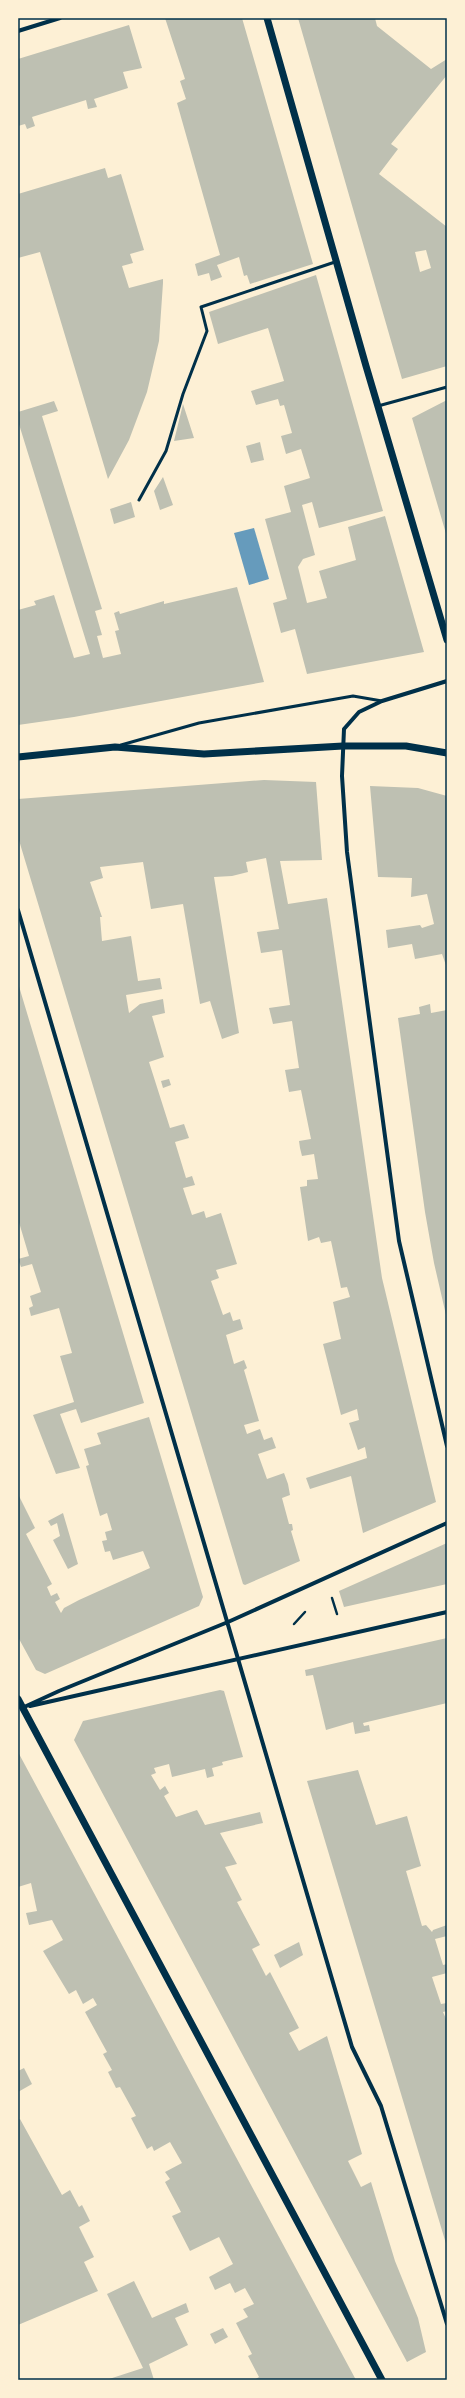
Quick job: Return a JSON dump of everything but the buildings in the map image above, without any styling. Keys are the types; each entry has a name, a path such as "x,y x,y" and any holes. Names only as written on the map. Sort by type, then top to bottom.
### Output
{"street":[{"path":"18,31 60,18"},
{"path":"267,18 336,261 447,640"},
{"path":"447,681 382,701 359,712 344,729 342,776 347,852 399,1241 447,1446"},
{"path":"18,757 115,747 204,754 344,746 406,746 447,753"},
{"path":"18,910 352,2047 381,2106 447,2324"},
{"path":"20,1709 59,1691 228,1622 447,1523"},
{"path":"20,1709 238,1658 447,1612"},
{"path":"18,1699 20,1709 382,2380"}],"lane":[{"path":"140,500 166,451 183,394 208,331 201,307 336,261"},
{"path":"378,406 447,387"},
{"path":"115,747 199,723 353,696 382,701"}],"path":[{"path":"327,1578 343,1636"},
{"path":"327,1602 333,1600"},
{"path":"291,1627 309,1608"}],"water":[{"path":"254,528 269,579 249,585 234,533"}]}
